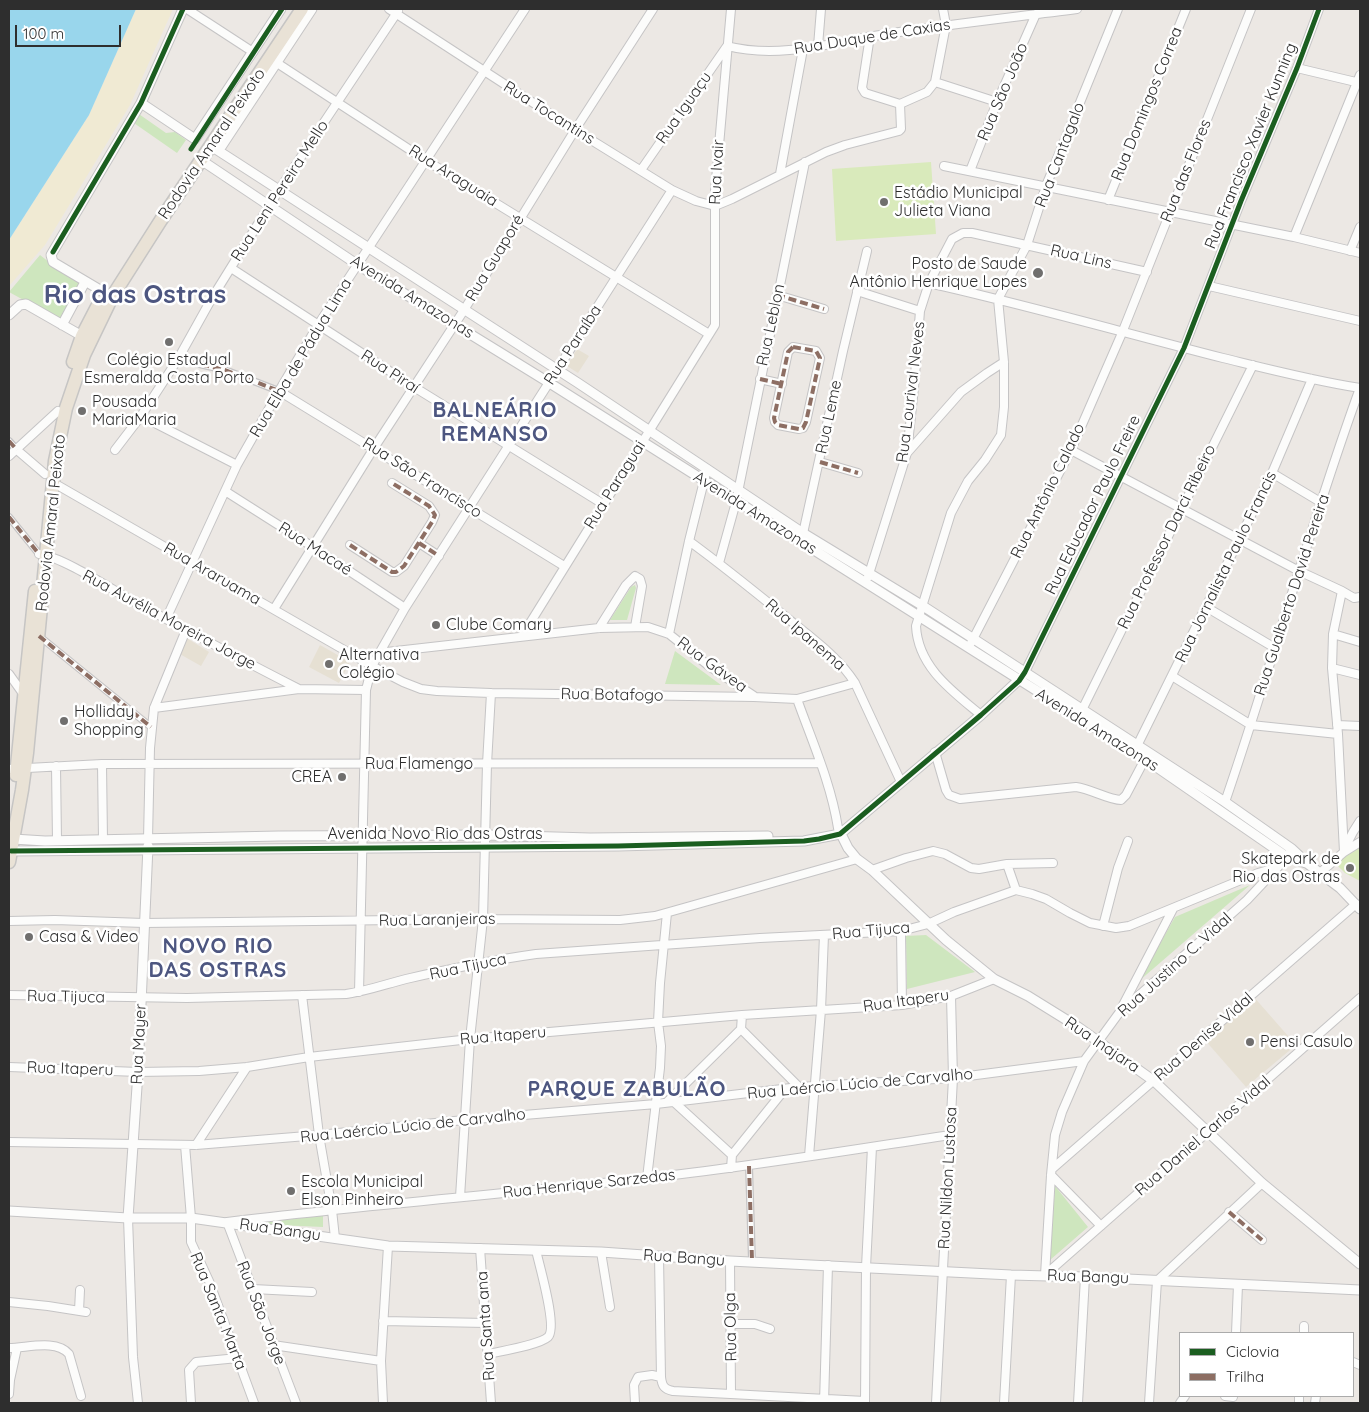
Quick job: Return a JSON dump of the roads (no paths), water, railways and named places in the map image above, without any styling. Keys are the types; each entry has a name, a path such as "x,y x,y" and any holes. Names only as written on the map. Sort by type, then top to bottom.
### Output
{"highway":[{"name":"Rodovia Amaral Peixoto","path":"18,746 39,636 49,478 58,411 82,336 293,9"},
{"name":"Rodovia Amaral Peixoto","path":"49,478 66,408 84,355 108,295 201,160 215,148 302,9"},
{"name":"Rodovia Amaral Peixoto","path":"11,851 18,746 43,555"},
{"name":"Rodovia Amaral Peixoto","path":"9,819 17,768"}],"street":[{"path":"108,295 51,259 53,252 141,103 185,9 253,52"},
{"path":"141,103 195,139 281,9"},
{"path":"215,148 277,62 312,9"},
{"name":"Rua Elba de Pádua Lima","path":"166,619 237,465 279,391 318,325 427,161 524,9"},
{"name":"Rua Guaporé","path":"274,609 653,9"},
{"name":"Rua Ivair","path":"709,334 715,325 715,206 731,9"},
{"path":"818,46 821,9"},
{"path":"870,36 862,88 865,93 900,104 927,92 935,82 946,25 943,9"},
{"name":"Rua Duque de Caxias","path":"727,46 745,51 760,52 803,49 870,36 1076,9"},
{"name":"Rua Cantagalo","path":"998,298 1027,245 1046,186 1118,9"},
{"name":"Rua Domingos Correa","path":"1108,200 1186,9"},
{"name":"Rua das Flores","path":"1122,333 1251,9"},
{"name":"Rua Francisco Xavier Kunning","path":"1184,348 1319,9"},
{"name":"Rua Tocantins","path":"395,10 485,72 672,190 696,201 715,206"},
{"name":"Rua Leni Pereira Mello","path":"115,450 141,416 178,359 231,268 395,10"},
{"name":"Rua São João","path":"970,171 997,102 1036,14"},
{"name":"Rua Iguaçu","path":"641,170 727,46"},
{"path":"780,174 803,49"},
{"name":"Rua Araguaia","path":"277,62 427,161 709,334"},
{"path":"1294,237 1359,80 1297,68"},
{"path":"935,82 997,102"},
{"path":"715,206 805,162 845,145 899,132 902,128 900,104"},
{"name":"Avenida Amazonas","path":"215,148 370,247 803,533 923,606 1019,681 1225,802 1290,853"},
{"name":"Avenida Amazonas","path":"201,160 358,264 704,480 865,584 919,617 1025,672 1136,749 1145,759 1321,872 1358,906"},
{"name":"Rua Leblon","path":"736,502 805,162"},
{"path":"944,166 1232,226 1294,237 1360,253"},
{"name":"Rua Paraíba","path":"359,992 366,690 372,666 404,608 672,190"},
{"path":"1350,251 1360,227"},
{"name":"Rua Lins","path":"957,235 963,233 972,234 1147,272"},
{"name":"Rua Lourival Neves","path":"865,584 870,574 907,453 920,311 928,283 952,239 957,235"},
{"name":"Rua Leme","path":"801,542 867,251"},
{"name":"Rua Piraí","path":"231,268 508,447 603,504"},
{"path":"62,325 85,282"},
{"path":"928,283 998,298 1122,333 1253,365 1360,388"},
{"path":"1209,286 1360,320"},
{"path":"857,291 920,311"},
{"path":"777,295 824,309"},
{"path":"981,715 943,683 931,670 922,652 916,626 951,512 964,487 1001,435 1004,407 1004,362 998,298"},
{"path":"9,316 20,305 26,304 82,336"},
{"name":"Rua Antônio Calado","path":"971,643 1071,450 1122,333"},
{"name":"Rua Paraguai","path":"522,636 709,334"},
{"path":"796,347 816,351 819,354 820,358 814,386 803,428 778,425 774,422 782,384 790,349 796,347"},
{"name":"Rua Educador Paulo Freire","path":"1025,672 1184,348"},
{"path":"178,359 225,370 279,391"},
{"path":"907,453 961,392 1004,362"},
{"name":"Rua Professor Darci Ribeiro","path":"1082,710 1253,365"},
{"path":"760,379 782,384"},
{"name":"Rua Jornalista Paulo Francis","path":"1136,749 1272,473 1312,379"},
{"name":"Rua Gualberto David Pereira","path":"1225,802 1252,725 1299,571 1360,388"},
{"name":"Rua São Francisco","path":"279,391 564,566"},
{"path":"9,456 58,411"},
{"path":"141,416 237,465"},
{"path":"9,441 17,450"},
{"name":"Rua Araruama","path":"17,450 49,478 192,563 372,666"},
{"path":"1071,450 1299,571 1354,598 1360,597"},
{"path":"820,462 858,473"},
{"path":"378,653 600,628 648,627 669,634 707,469"},
{"path":"1272,473 1322,503"},
{"path":"350,545 392,572 396,572 404,566 432,522 434,515 433,511 422,502 392,483"},
{"name":"Rua Macaé","path":"225,491 404,608"},
{"path":"720,563 736,502"},
{"path":"9,517 43,555"},
{"name":"Rua Ipanema","path":"689,541 720,563 820,645 846,669 855,683 901,782"},
{"path":"419,543 439,556"},
{"name":"Rua Aurélia Moreira Jorge","path":"43,555 299,689"},
{"path":"600,628 626,585 635,576 640,579 642,586 635,626"},
{"path":"1342,591 1333,634 1332,668 1338,734 1344,852"},
{"path":"1206,607 1275,648"},
{"name":"Rua Mayer","path":"138,1403 132,1338 128,1218 142,998 152,727 154,708 186,630"},
{"name":"Rua Gávea","path":"669,634 709,666 754,696"},
{"path":"1333,634 1360,642"},
{"path":"39,636 152,727"},
{"name":"Rua Botafogo","path":"372,666 421,689 491,693 797,698 855,683"},
{"path":"1332,668 1360,675"},
{"name":"Avenida Novo Rio das Ostras","path":"11,851 618,846 804,841 839,831 853,822 981,715 1019,681 1025,672"},
{"path":"9,674 24,695"},
{"path":"1172,676 1252,725 1338,734"},
{"path":"154,708 299,689 366,690"},
{"path":"460,1197 470,1039 483,919 491,693"},
{"path":"797,698 834,802 839,831"},
{"path":"1336,726 1360,726"},
{"path":"935,752 949,795 954,798 967,800 1076,787 1087,788 1115,800 1121,800 1129,790 1145,759"},
{"name":"Rua Flamengo","path":"17,768 102,764 820,763"},
{"path":"102,764 104,840"},
{"path":"56,766 57,841"},
{"path":"1344,852 1360,821"},
{"name":"Avenida Novo Rio das Ostras","path":"11,851 57,841 279,836 486,835 590,838 808,836 839,831"},
{"name":"Rua Inajara","path":"839,831 848,848 858,859 928,924 994,979 1028,996 1099,1041 1154,1081 1262,1182 1360,1264"},
{"path":"1103,926 1118,868 1128,841"},
{"path":"1321,872 1344,852 1360,842"},
{"path":"872,870 933,851 945,854 971,868 979,869 1006,864 1053,863"},
{"name":"Rua Justino C. Vidal","path":"1045,1275 1055,1135 1062,1112 1084,1061 1119,1013 1247,900 1290,853"},
{"name":"Rua Laranjeiras","path":"9,921 55,920 144,923 483,919 620,920 667,913 858,859"},
{"path":"1006,864 1016,890 1032,894 1070,913 1103,926 1116,928 1129,926 1258,873 1278,867"},
{"name":"Rua Tijuca","path":"9,995 142,998 261,997 359,992 406,980 536,954 901,931 928,924 979,902 1016,890"},
{"name":"Rua Denise Vidal","path":"1052,1172 1154,1081 1358,906"},
{"path":"1119,1013 1173,908"},
{"path":"647,1178 661,1046 658,1022 667,913"},
{"path":"901,931 902,1004"},
{"path":"809,1156 821,1010 824,935"},
{"name":"Rua Itaperu","path":"9,1067 138,1072 198,1071 247,1067 309,1057 470,1039 742,1015 902,1004 951,996 994,979"},
{"path":"302,995 319,1135 335,1238"},
{"name":"Rua Nildon Lustosa","path":"942,1271 953,1078 951,996"},
{"name":"Rua Daniel Carlos Vidal","path":"1045,1275 1360,998"},
{"path":"732,1155 670,1102 741,1029 742,1015"},
{"path":"741,1029 799,1087"},
{"name":"Rua Laércio Lúcio de Carvalho","path":"9,1142 196,1145 656,1104 799,1087 953,1078 1084,1061"},
{"path":"196,1145 247,1067"},
{"path":"731,1168 732,1155 785,1089"},
{"name":"Rua Henrique Sarzedas","path":"227,1222 749,1166 950,1135"},
{"name":"Rua Santa Marta","path":"185,1145 191,1242 209,1281 254,1403"},
{"path":"659,1256 661,1377 662,1386 666,1390 865,1402 866,1267 872,1147"},
{"path":"749,1166 752,1261"},
{"path":"1052,1172 1101,1226"},
{"path":"1149,1403 1157,1281 1262,1182"},
{"name":"Rua Bangu","path":"9,1211 128,1218 191,1218 388,1246 601,1252 730,1261 1360,1290"},
{"path":"1229,1212 1262,1240"},
{"name":"Rua São Jorge","path":"227,1222 296,1403"},
{"path":"384,1403 381,1361 388,1246"},
{"name":"Rua Santa ana","path":"480,1248 491,1403"},
{"path":"488,1354 540,1342 548,1337 552,1330 536,1250"},
{"path":"601,1252 610,1307"},
{"name":"Rua Olga","path":"730,1261 731,1394"},
{"path":"824,1401 828,1265"},
{"path":"936,1403 942,1271"},
{"path":"1004,1403 1011,1275"},
{"path":"1078,1403 1085,1277"},
{"path":"1236,1332 1238,1285"},
{"path":"252,1289 312,1292"},
{"path":"9,1302 82,1312 80,1290"},
{"path":"384,1321 486,1323"},
{"path":"731,1324 755,1324 770,1329"},
{"path":"273,1345 381,1361"},
{"path":"9,1394 13,1348 49,1346 64,1349 69,1354 82,1396"},
{"path":"191,1403 190,1370 192,1365 196,1362 238,1358"},
{"path":"635,1403 634,1385 638,1377 661,1377"}],"water":[{"path":"9,9 136,9 89,115 9,240"}],"place":[{"name":"Estádio Municipal Julieta Viana","path":"884,202"},
{"name":"Posto de Saude Antônio Henrique Lopes","path":"1038,273"},
{"name":"Colégio Estadual Esmeralda Costa Porto","path":"169,342"},
{"name":"Pousada MariaMaria","path":"82,411"},
{"name":"Clube Comary","path":"436,625"},
{"name":"Alternativa Colégio","path":"329,664"},
{"name":"Holliday Shopping","path":"64,721"},
{"name":"CREA","path":"342,777"},
{"name":"Skatepark de Rio das Ostras","path":"1350,868"},
{"name":"Casa & Video","path":"29,937"},
{"name":"Pensi Casulo","path":"1250,1042"},
{"name":"Escola Municipal Elson Pinheiro","path":"291,1191"}],"district":[{"name":"Rio das Ostras","path":"135,295"},
{"name":"BALNEÁRIO REMANSO","path":"495,423"},
{"name":"NOVO RIO DAS OSTRAS","path":"218,959"},
{"name":"PARQUE ZABULÃO","path":"627,1090"}]}
